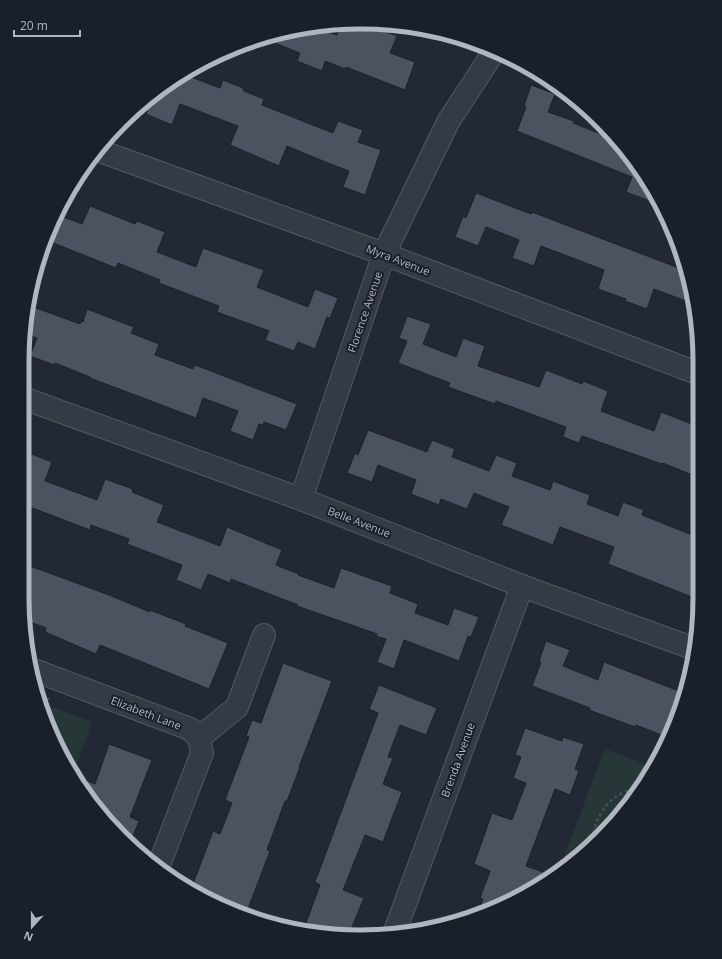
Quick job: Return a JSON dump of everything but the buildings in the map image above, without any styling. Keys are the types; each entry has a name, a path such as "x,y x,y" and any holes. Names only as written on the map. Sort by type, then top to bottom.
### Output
{"street":[{"name":"Florence Avenue","path":"301,499 384,254 448,122 491,56"},
{"name":"Myra Avenue","path":"103,152 384,254 693,371"},
{"name":"Belle Avenue","path":"29,400 301,499 522,586 689,647"},
{"name":"Brenda Avenue","path":"396,928 522,586"},
{"path":"160,862 202,753 199,738 237,708 264,635"},
{"name":"Elizabeth Lane","path":"37,671 190,729 199,738"}],"path":[{"path":"593,836 597,820 604,808 614,798 627,790 632,789"}],"shaded area":[{"path":"47,705 92,722 75,768 63,745"},
{"path":"605,749 648,765 611,817 580,848 562,861"}]}
